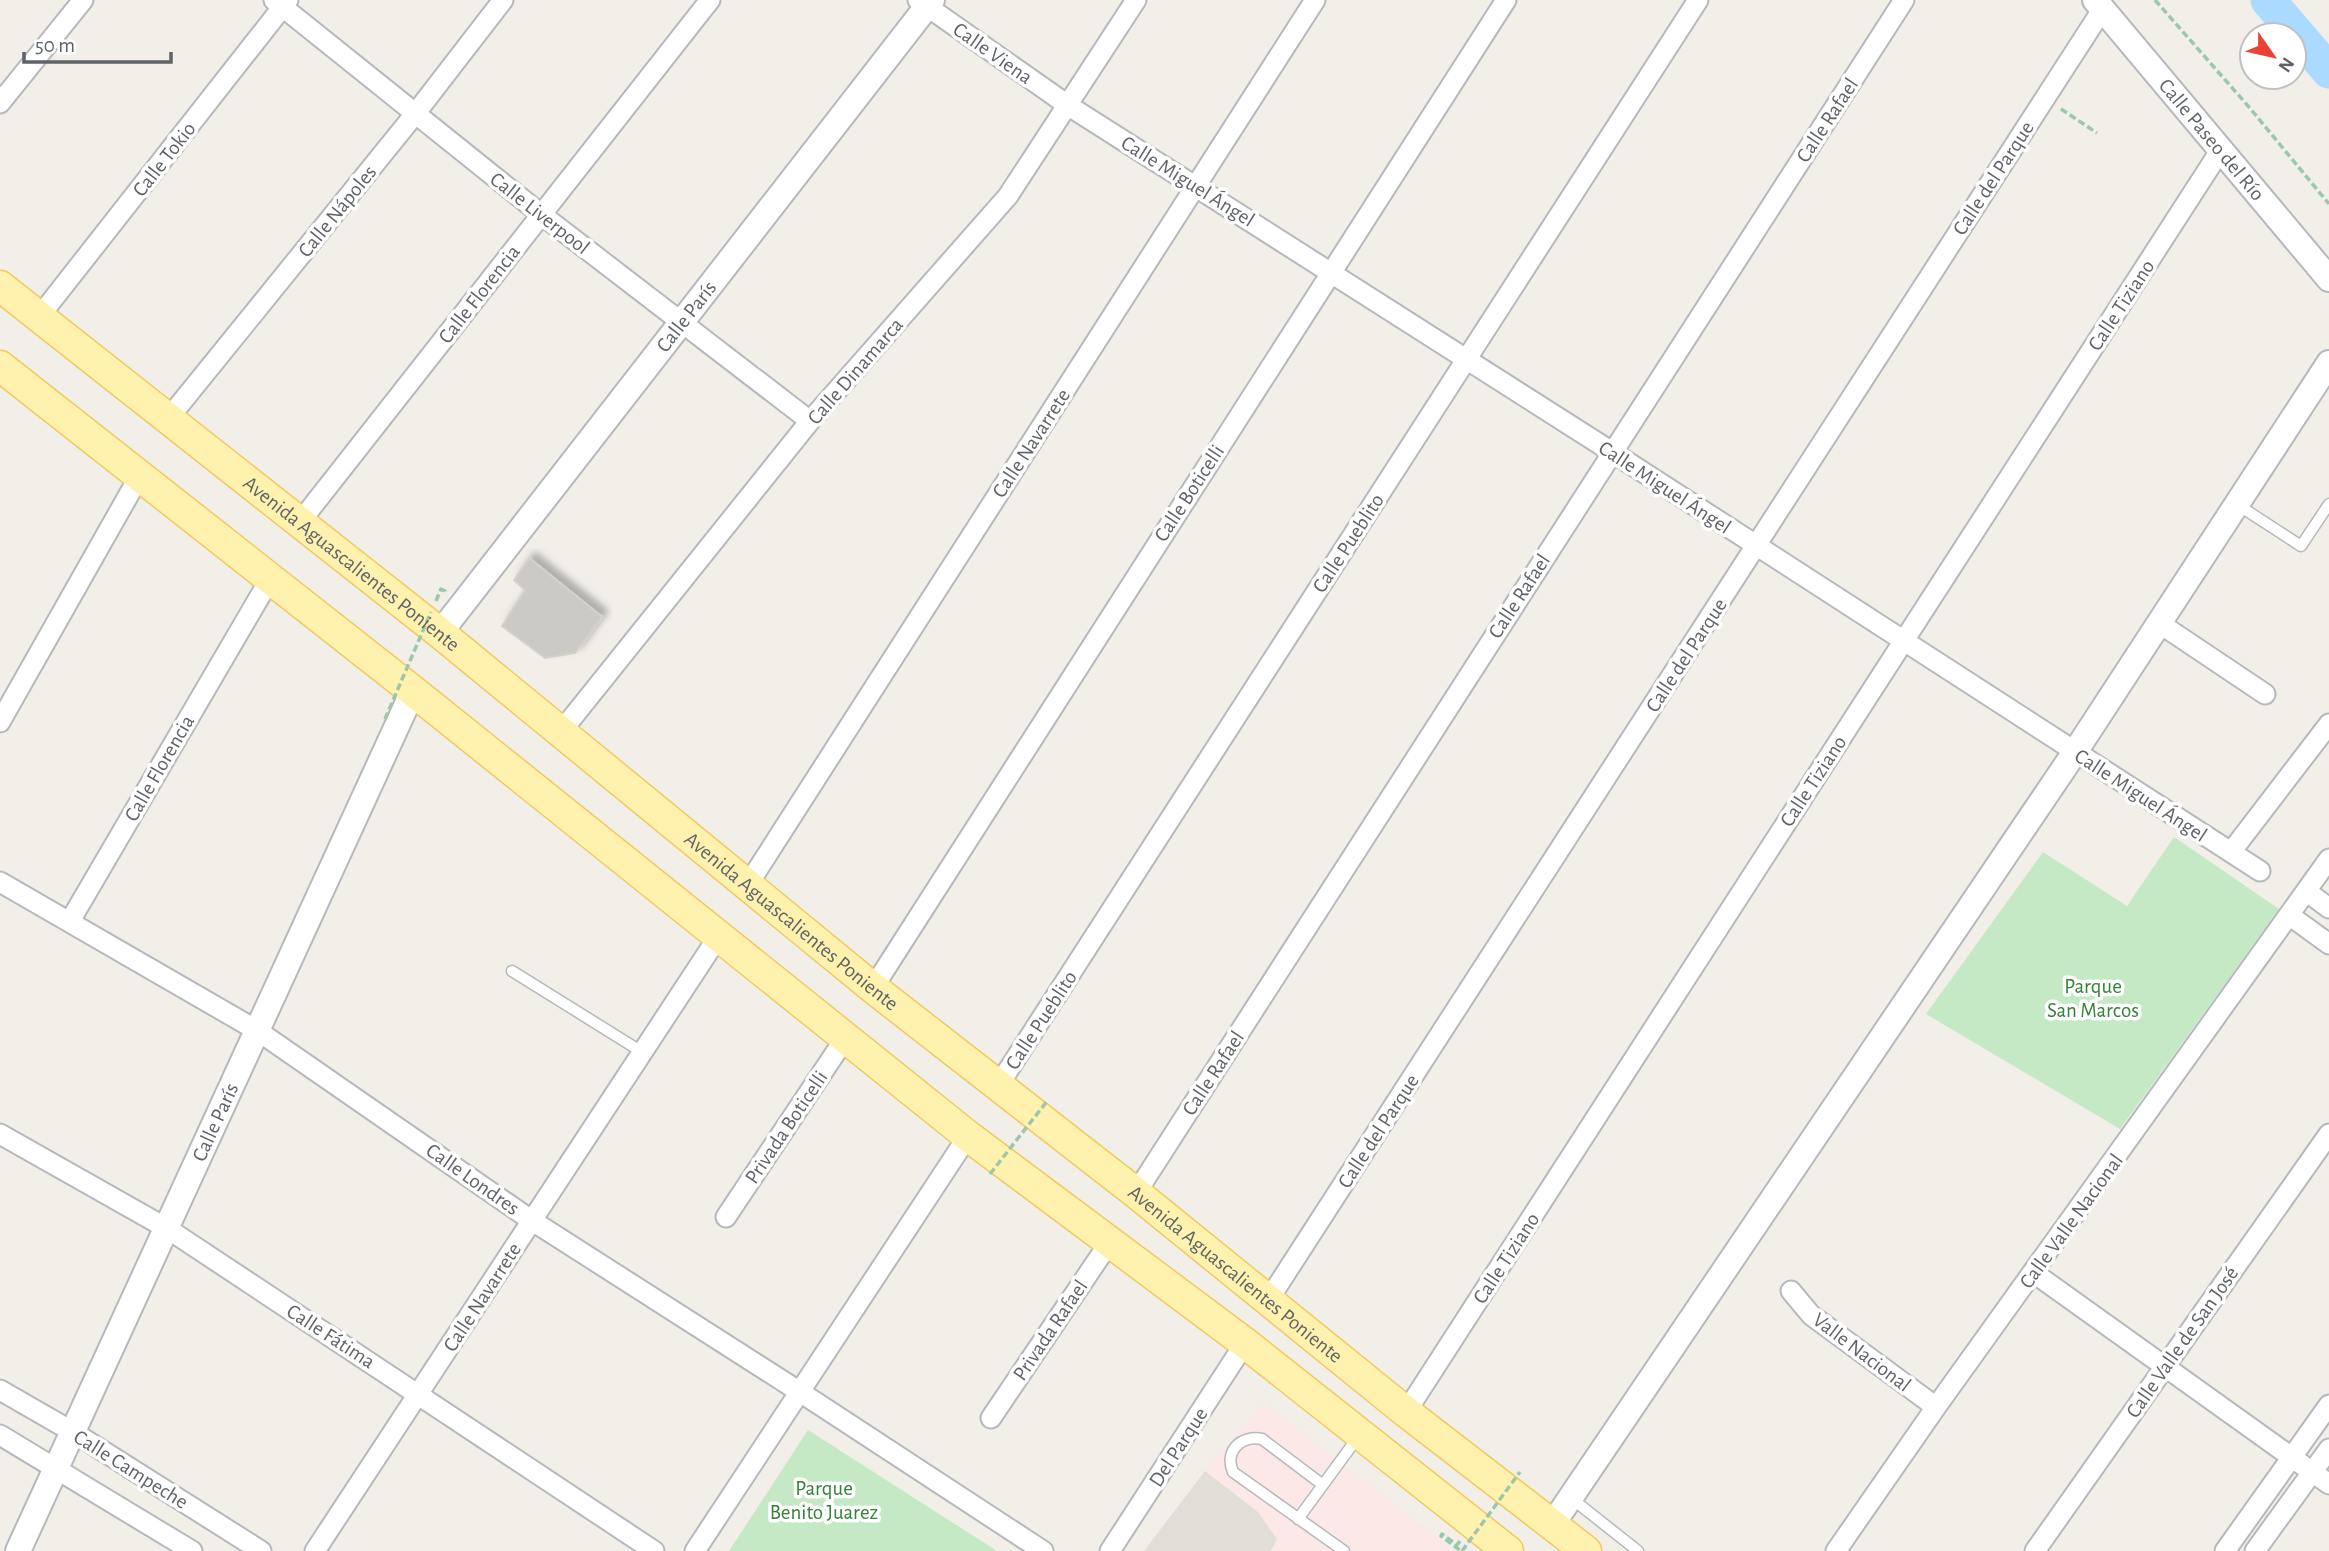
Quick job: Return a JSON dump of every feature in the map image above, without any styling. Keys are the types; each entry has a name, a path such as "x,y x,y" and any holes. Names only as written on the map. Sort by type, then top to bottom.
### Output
{"main road":[{"name":"Avenida Aguascalientes Poniente","path":"0,286 300,522 435,622 560,733 873,988 1136,1193 1406,1412 1586,1551"},
{"path":"3,375 140,475 968,1136 1245,1343 1508,1551"}],"street":[{"path":"0,103 83,0"},
{"name":"Calle Nápoles","path":"168,419 415,114 503,0"},
{"name":"Calle Florencia","path":"300,522 710,0"},
{"name":"Calle Dinamarca","path":"560,733 810,421 1008,197 1136,0"},
{"name":"Calle Navarrete","path":"747,886 1315,0"},
{"name":"Calle Boticelli","path":"873,988 1506,0"},
{"name":"Calle Pueblito","path":"998,1086 1698,0"},
{"name":"Calle Rafael","path":"1136,1193 1904,0"},
{"name":"Calle Liverpool","path":"282,2 415,114 542,215 810,421"},
{"name":"Calle Tokio","path":"39,317 282,2"},
{"name":"Calle Viena","path":"925,2 1069,106"},
{"name":"Calle París","path":"435,622 682,321 925,2"},
{"name":"Calle del Parque","path":"1269,1299 2045,98 2098,5"},
{"name":"Calle Paseo del Río","path":"2098,5 2329,279"},
{"name":"Calle Miguel Ángel","path":"1069,106 1331,271 2260,871"},
{"name":"Calle Tiziano","path":"1406,1412 2220,151"},
{"path":"1552,1525 2075,752 2329,363"},
{"path":"0,723 140,475"},
{"name":"Calle Florencia","path":"71,921 270,579"},
{"path":"2159,623 2264,694"},
{"name":"Calle París","path":"18,1551 413,691"},
{"path":"2231,852 2329,724"},
{"name":"Calle Valle Nacional","path":"1841,1549 1936,1407 2329,859"},
{"name":"Calle Londres","path":"0,882 258,1031 531,1220 1043,1551"},
{"path":"2306,891 2329,908"},
{"path":"2289,915 2329,944"},
{"name":"Calle Navarrete","path":"315,1551 718,937"},
{"name":"Privada Boticelli","path":"726,1217 846,1037"},
{"name":"Calle Fátima","path":"0,1134 168,1229 654,1551"},
{"name":"Calle Valle de San José","path":"2035,1551 2329,1134"},
{"path":"695,1551 968,1136"},
{"name":"Privada Rafael","path":"991,1418 1109,1243"},
{"path":"2034,1273 2329,1484"},
{"name":"Valle Nacional","path":"1791,1291 1811,1315 1936,1407"},
{"name":"Del Parque","path":"1110,1551 1245,1343"},
{"name":"Calle Campeche","path":"0,1390 74,1432 261,1551"},
{"path":"2225,1551 2329,1405"},
{"name":"Calle Campeche","path":"0,1434 192,1551"},
{"path":"2255,1551 2329,1449"}],"lane":[{"path":"2237,504 2301,546 2329,504"},
{"path":"512,971 642,1052"},
{"path":"1298,1519 1361,1434"},
{"path":"1322,1485 1262,1439 1251,1437 1241,1441 1232,1452 1229,1463 1233,1472 1344,1551"},
{"path":"1570,1498 1638,1551"}],"path":[{"path":"2155,0 2329,204"},
{"path":"2045,98 2097,133"},
{"path":"385,719 435,622"},
{"path":"990,1174 1048,1100"},
{"path":"1457,1545 1442,1534 1441,1536 1461,1551 1520,1472"}],"shaded area":[{"path":"1264,1403 1454,1551 1271,1551 1277,1539 1258,1512 1205,1471"},
{"path":"1205,1471 1258,1511 1278,1540 1271,1551 1144,1551"}],"green space":[{"name":"Parque San Marcos","path":"2174,837 2279,909 2120,1129 1926,1014 2043,852 2127,906"},
{"name":"Parque Benito Juarez","path":"808,1430 997,1551 729,1551"}],"building":[{"path":"529,558 602,617 575,653 545,658 502,626 525,590 514,580"}],"waterway":[{"path":"2268,0 2329,71"}]}
